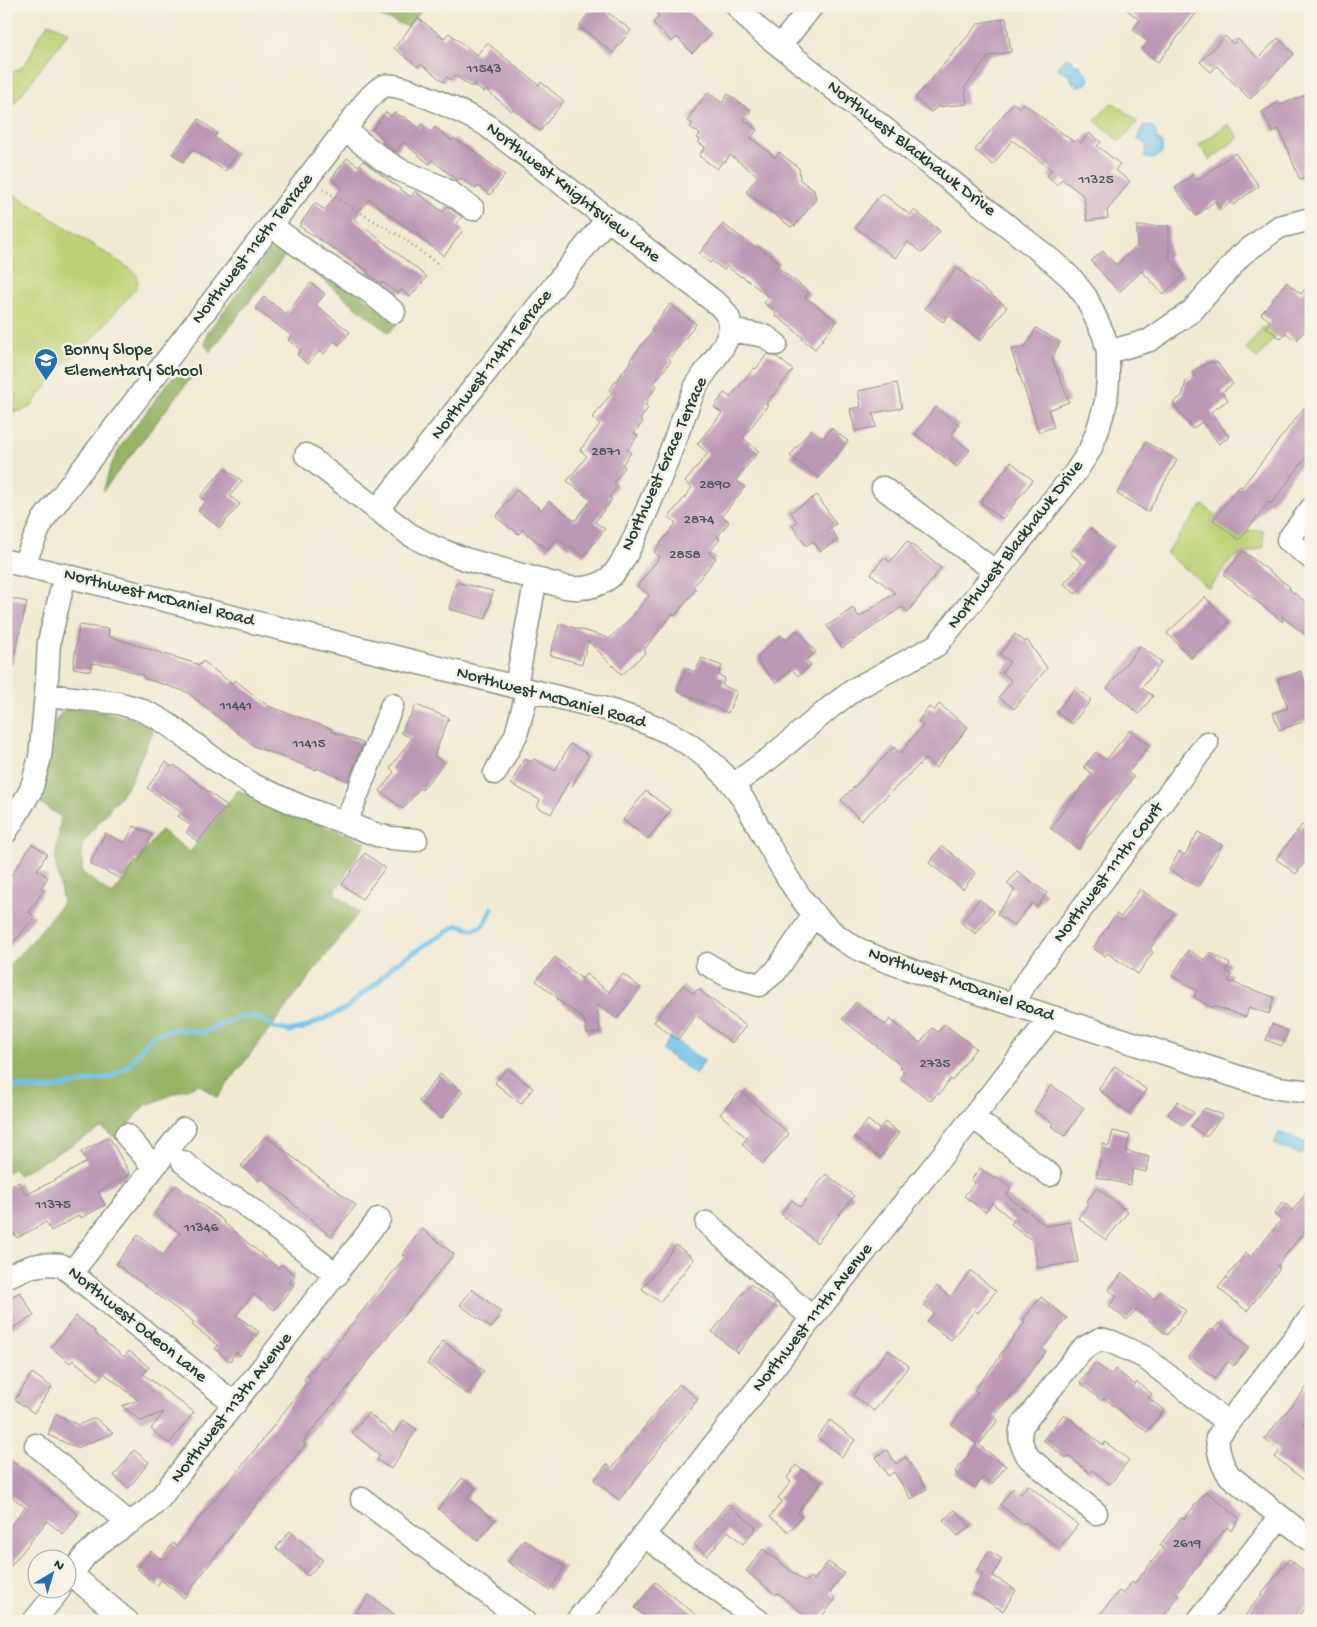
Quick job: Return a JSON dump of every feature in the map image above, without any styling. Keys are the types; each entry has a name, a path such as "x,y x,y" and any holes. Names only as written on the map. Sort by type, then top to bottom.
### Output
{"street":[{"name":"Northwest Blackhawk Drive","path":"733,785 770,758 855,689 937,645 1075,473 1090,450 1106,402 1108,380 1108,352 1104,336 1086,297 1072,280 1058,266 780,46 752,23 737,6"},
{"path":"780,46 812,6"},
{"name":"Northwest 116th Terrace","path":"14,563 43,520 371,96 387,85"},
{"name":"Northwest Knightsview Lane","path":"387,85 399,87 442,104 484,124 720,306 729,319 729,332"},
{"path":"345,130 400,170 451,192 474,209"},
{"path":"1108,352 1150,340 1192,311 1241,255 1279,227 1311,218"},
{"name":"Northwest 114th Terrace","path":"377,510 607,219"},
{"path":"272,226 317,259 370,292 394,312"},
{"path":"729,332 765,336 776,344"},
{"name":"Northwest Grace Terrace","path":"536,578 572,588 582,588 594,586 610,577 628,550 641,525 695,388 702,375 723,347 729,332"},
{"path":"306,455 409,534 433,547 465,559 536,578 516,735 495,772"},
{"path":"882,488 996,572"},
{"path":"1311,509 1288,540 1311,558"},
{"name":"Northwest McDaniel Road","path":"14,563 522,688 630,716 667,731 690,744 720,769 749,808 797,894 825,926 848,944 882,960 1014,1005 1254,1082 1278,1088 1311,1092"},
{"path":"6,832 31,790 40,757 49,642 65,575"},
{"path":"46,695 118,703 139,709 172,727 253,785 300,806 377,835 416,840"},
{"path":"346,822 392,704"},
{"name":"Northwest 111th Court","path":"1014,1005 1024,985 1207,743"},
{"path":"707,964 728,976 759,985 776,971 814,915"},
{"name":"Northwest 111th Avenue","path":"577,1621 812,1318 1051,1017"},
{"path":"974,1116 1050,1175"},
{"path":"72,1272 184,1128"},
{"path":"126,1136 154,1167"},
{"path":"182,1162 226,1196 236,1198 336,1275"},
{"name":"Northwest 113th Avenue","path":"78,1565 98,1544 147,1511 160,1498 379,1219"},
{"path":"707,1223 812,1318"},
{"name":"Northwest Odeon Lane","path":"6,1277 25,1267 39,1263 61,1265 235,1404"},
{"path":"1311,1317 1217,1438 1223,1467 1230,1476 1311,1541"},
{"path":"1096,1513 1029,1458 1022,1448 1020,1431 1023,1424 1084,1348 1100,1339 1112,1342 1144,1357 1228,1422"},
{"path":"36,1445 129,1524"},
{"path":"362,1499 524,1621"},
{"path":"1198,1621 1280,1516"},
{"path":"643,1536 759,1621"},
{"path":"78,1589 127,1621"},
{"name":"Northwest 113th Avenue","path":"34,1621 51,1600"}],"path":[{"path":"308,179 352,208 402,237 440,266"}],"green space":[{"path":"354,6 424,6 408,27"},
{"path":"49,23 69,32 6,114 6,75 20,69 30,57 38,38"},
{"path":"1114,103 1137,121 1119,141 1095,121 1109,105"},
{"path":"1228,124 1239,137 1210,160 1199,145"},
{"name":"Bonny Slope Elementary School","path":"6,189 132,270 138,280 136,288 88,344 62,366 31,406 22,411 12,412 6,408"},
{"path":"278,240 360,294 397,323 389,333 288,252 210,352 205,344 207,333"},
{"path":"1264,326 1276,335 1258,358 1246,349"},
{"path":"179,375 191,378 103,491 110,468 121,446 171,379"},
{"path":"1203,505 1236,531 1263,530 1264,547 1233,558 1209,588 1166,553"},
{"path":"73,708 124,717 154,729 128,786 82,844 82,872 112,895 161,830 190,852 238,790 255,799 366,842 334,893 359,912 217,1098 199,1084 144,1106 117,1139 102,1128 18,1175 14,1168 6,1173 6,968 33,940 63,902 55,860 61,817 37,801 51,754 55,721 63,711"}],"water":[{"path":"1066,58 1072,59 1074,64 1080,64 1082,71 1087,73 1089,79 1086,84 1077,86 1073,83 1069,74 1059,71 1058,65"},
{"path":"1145,125 1153,127 1156,132 1156,139 1162,142 1162,153 1153,159 1144,156 1147,147 1145,142 1138,139 1142,127"},
{"path":"671,1037 704,1061 695,1074 662,1050"},
{"path":"1279,1132 1306,1143 1301,1155 1274,1144"}],"building":[{"path":"594,6 613,6 608,13 631,30 613,53 579,26"},
{"path":"650,6 683,6 711,35 692,53 677,37 672,42 653,23 659,16"},
{"path":"1122,6 1202,6 1158,62 1141,50 1148,42 1133,30 1140,20"},
{"path":"418,18 444,38 449,33 477,55 487,43 539,85 541,82 564,101 540,131 486,90 484,93 473,84 471,87 455,75 451,80 447,77 444,82 421,64 418,67 394,48"},
{"path":"1006,18 1011,52 989,56 965,87 967,104 937,107 931,112 915,98 979,23"},
{"path":"1225,36 1233,44 1238,39 1258,58 1278,38 1294,54 1250,99 1217,66 1211,72 1200,62"},
{"path":"708,92 722,103 728,94 751,111 744,120 757,130 751,138 775,157 779,152 799,168 800,180 814,190 816,199 795,226 791,227 746,192 758,176 730,155 717,169 699,156 705,147 698,142 700,140 697,138 700,134 690,127 693,124 688,121"},
{"path":"1311,93 1311,176 1300,180 1279,129 1273,132 1262,112 1279,102 1280,105"},
{"path":"1013,103 1020,108 1023,103 1074,142 1076,139 1081,143 1089,133 1101,142 1097,146 1120,164 1115,170 1130,181 1107,211 1108,218 1087,221 1084,196 1062,179 1057,185 1047,176 1052,170 1012,140 993,165 975,150"},
{"path":"386,112 391,116 395,112 419,128 422,124 431,132 435,127 452,141 454,138 466,145 505,175 490,195 478,186 476,189 461,178 458,181 432,160 429,164 403,142 395,152 382,142 384,139 373,129"},
{"path":"199,119 217,133 214,137 237,154 225,171 193,149 184,162 172,154"},
{"path":"1235,153 1259,186 1233,205 1231,202 1221,210 1215,201 1196,216 1175,188 1194,174 1198,180"},
{"path":"347,158 359,166 363,161 411,197 415,191 443,212 447,206 462,217 456,225 463,230 444,256 369,199 354,219 427,277 410,297 401,290 398,294 383,282 382,284 367,273 368,271 299,226 315,203 325,210 342,187 331,179"},
{"path":"882,193 910,215 914,210 940,231 922,253 908,242 895,258 855,227"},
{"path":"723,224 756,248 758,246 780,263 777,267 809,292 805,297 837,321 815,349 775,315 776,312 764,303 769,297 727,266 724,270 712,261 710,263 699,254"},
{"path":"1137,226 1169,226 1169,259 1184,275 1163,294 1142,271 1119,292 1091,261 1103,251 1116,265 1137,246"},
{"path":"957,268 1007,307 980,341 948,315 943,322 925,308"},
{"path":"1286,282 1301,294 1311,282 1311,323 1296,341 1286,333 1281,339 1266,327 1270,321 1261,314"},
{"path":"311,283 325,294 316,305 350,332 339,345 334,341 324,354 319,351 308,364 297,355 301,350 288,340 292,336 255,308 264,297 286,314"},
{"path":"670,304 696,324 669,359 671,361 654,383 657,386 647,400 645,406 648,408 640,420 643,422 634,433 638,436 627,450 631,453 622,465 625,467 614,482 618,486 609,497 612,499 595,522 605,529 584,556 570,546 569,548 557,538 548,550 522,530 519,534 511,529 496,517 516,490 542,510 549,501 575,521 591,500 567,481 587,456 580,450 600,424 592,418 612,393 609,390 653,331 651,330"},
{"path":"1036,328 1060,342 1052,358 1069,402 1048,410 1054,427 1039,432 1011,350 1026,346"},
{"path":"767,354 777,357 793,370 766,404 768,405 743,438 759,451 736,480 745,487 722,516 729,522 717,537 720,539 709,553 716,558 693,587 696,589 675,616 672,614 644,650 646,652 622,675 588,641 582,664 550,655 559,625 562,624 609,639 632,617 649,595 637,586 660,557 654,552 676,523 669,517 692,488 685,482 708,453 697,444 722,413 714,407 724,393 730,397"},
{"path":"1210,362 1217,362 1233,384 1222,392 1228,400 1211,412 1229,437 1219,444 1202,422 1192,429 1173,403 1182,396 1186,381 1195,376 1192,371"},
{"path":"897,383 902,408 873,413 876,427 855,431 850,409 861,407 858,391"},
{"path":"1311,399 1311,451 1271,504 1269,502 1239,540 1213,520 1240,486 1242,487"},
{"path":"936,407 959,425 951,436 970,450 957,467 915,434"},
{"path":"831,428 848,441 819,478 790,456 811,429 823,438"},
{"path":"1146,442 1177,460 1148,512 1117,494"},
{"path":"1011,462 1033,480 1002,519 980,502"},
{"path":"224,468 242,481 230,496 240,504 220,528 198,511 206,501 200,497"},
{"path":"817,495 836,524 830,528 838,540 820,551 813,541 806,546 792,525 797,522 791,512"},
{"path":"1090,528 1113,547 1076,594 1064,584 1082,563 1070,553"},
{"path":"907,541 941,568 908,612 902,607 842,648 827,626 853,608 859,617 895,593 871,574 884,557 890,562"},
{"path":"1243,551 1290,587 1289,589 1311,606 1311,639 1281,616 1283,622 1224,575"},
{"path":"456,582 493,591 486,619 449,609"},
{"path":"6,597 27,602 12,664 6,663"},
{"path":"1205,597 1229,622 1191,658 1167,633"},
{"path":"79,625 109,629 108,636 200,665 203,661 232,684 235,680 268,706 332,729 331,731 363,743 348,781 254,746 187,692 143,678 144,676 115,666 92,663 91,671 73,668"},
{"path":"797,630 816,652 806,660 811,665 798,676 792,669 776,683 758,662 758,656 781,635 786,640"},
{"path":"1015,634 1025,642 1027,640 1047,668 1014,709 999,697 1012,681 1002,672 1010,662 1000,654"},
{"path":"1140,646 1162,662 1142,688 1153,696 1139,714 1107,688"},
{"path":"702,658 722,666 718,675 725,678 722,685 737,692 728,713 677,691 686,668 695,672"},
{"path":"1301,671 1311,699 1311,719 1279,730 1273,713 1288,708 1278,679"},
{"path":"1076,687 1091,700 1072,724 1056,712"},
{"path":"939,704 968,727 936,768 925,759 861,821 841,800 894,747 900,754 923,725 918,721 929,707 934,711"},
{"path":"416,705 449,718 434,756 444,763 422,790 420,788 403,809 380,791 394,772 390,768 412,738 401,733"},
{"path":"1130,730 1150,745 1128,773 1134,777 1078,849 1050,828 1092,774 1084,767 1096,752 1106,760"},
{"path":"570,744 589,755 572,786 568,783 551,814 537,807 540,800 511,784 524,759 532,762 534,759 555,771"},
{"path":"166,762 172,767 174,765 227,806 198,842 186,832 191,826 178,816 181,812 147,788"},
{"path":"646,791 671,810 648,839 623,820"},
{"path":"1302,825 1311,832 1311,854 1296,874 1276,859"},
{"path":"134,826 152,835 139,861 135,859 124,880 90,864 105,833 125,843"},
{"path":"1198,832 1222,845 1198,887 1169,870 1179,852 1185,855"},
{"path":"32,844 47,854 37,870 48,877 41,888 44,890 29,912 35,917 6,951 6,883"},
{"path":"942,846 976,873 963,889 929,863"},
{"path":"365,853 385,868 362,899 342,884"},
{"path":"1017,871 1047,893 1037,907 1032,903 1014,926 997,914 1015,890 1007,884"},
{"path":"1140,889 1174,913 1150,949 1153,952 1138,974 1107,953 1105,956 1093,948 1116,914 1121,917"},
{"path":"979,899 994,911 976,934 961,923"},
{"path":"1188,950 1205,960 1210,952 1230,964 1226,971 1232,975 1228,981 1274,997 1269,1014 1249,1007 1246,1017 1213,1006 1212,1008 1194,997 1197,991 1172,976"},
{"path":"555,957 582,979 586,974 609,992 623,974 641,988 617,1019 597,1004 600,1032 587,1034 584,1019 536,981"},
{"path":"683,985 694,994 698,989 746,1026 732,1043 696,1015 677,1040 654,1022"},
{"path":"856,1002 885,1025 890,1019 920,1043 932,1028 938,1032 944,1024 976,1048 952,1081 950,1079 939,1095 937,1093 931,1101 900,1078 904,1072 900,1068 902,1066 842,1019"},
{"path":"1272,1024 1288,1031 1282,1046 1266,1040"},
{"path":"1115,1066 1147,1090 1129,1113 1098,1089"},
{"path":"507,1068 533,1088 521,1104 495,1083"},
{"path":"440,1074 463,1092 441,1119 419,1101"},
{"path":"1051,1085 1084,1108 1065,1136 1051,1126 1053,1123 1034,1111"},
{"path":"741,1091 789,1134 763,1164 742,1144 747,1138 720,1114"},
{"path":"1178,1101 1194,1113 1183,1126 1168,1114"},
{"path":"1205,1108 1223,1115 1206,1137 1191,1126"},
{"path":"868,1120 879,1129 885,1122 899,1133 880,1158 854,1137"},
{"path":"1113,1131 1130,1135 1126,1151 1149,1157 1146,1172 1133,1169 1130,1185 1096,1177 1103,1144 1109,1146"},
{"path":"265,1136 356,1205 331,1237 291,1201 261,1178 259,1181 241,1166"},
{"path":"109,1137 130,1174 98,1192 105,1205 81,1218 80,1215 51,1231 46,1222 17,1238 14,1233 6,1237 6,1189 19,1182 26,1195 87,1162 81,1152"},
{"path":"980,1168 995,1179 996,1177 1011,1189 1006,1195 1047,1226 1070,1222 1078,1262 1038,1268 1033,1241 1011,1224 1014,1221 992,1203 985,1212 964,1196 975,1183 971,1180"},
{"path":"826,1174 854,1196 817,1243 781,1214 792,1200 800,1207"},
{"path":"176,1185 224,1221 278,1268 281,1264 295,1275 289,1282 294,1285 274,1310 253,1294 236,1315 259,1332 240,1356 236,1352 230,1361 215,1349 218,1345 192,1325 194,1322 116,1264 138,1235 163,1255 180,1233 154,1213"},
{"path":"1311,1187 1311,1223 1277,1266 1280,1268 1247,1311 1218,1288 1246,1253 1251,1257 1281,1220 1274,1214 1283,1202 1293,1210"},
{"path":"1097,1188 1128,1212 1106,1240 1078,1218 1089,1204 1086,1202"},
{"path":"422,1229 454,1254 303,1442 306,1444 239,1525 184,1598 161,1580 157,1586 137,1569 151,1551 161,1559 173,1543 177,1546 307,1382 304,1380 323,1357 325,1358 405,1257 402,1255"},
{"path":"676,1245 694,1259 660,1302 642,1289"},
{"path":"971,1271 996,1291 978,1313 975,1310 951,1340 927,1322 934,1313 923,1304 937,1286 950,1297"},
{"path":"1122,1273 1154,1299 1161,1291 1186,1311 1167,1335 1136,1310 1127,1320 1109,1306 1117,1296 1109,1290"},
{"path":"750,1284 776,1304 738,1353 712,1332"},
{"path":"472,1289 501,1312 498,1316 500,1317 491,1328 460,1305"},
{"path":"20,1292 34,1316 6,1332 6,1300"},
{"path":"1041,1297 1067,1318 1042,1349 1046,1352 994,1417 998,1420 979,1445 1006,1466 992,1484 983,1477 975,1488 955,1472 977,1444 952,1425 978,1392 974,1390 1000,1357 1025,1322 1023,1320"},
{"path":"76,1316 124,1357 129,1351 149,1367 143,1374 194,1412 169,1444 151,1429 164,1412 141,1421 122,1406 138,1400 104,1373 98,1380 73,1360 70,1363 51,1347"},
{"path":"1219,1323 1249,1347 1234,1366 1228,1361 1215,1379 1188,1358 1211,1329 1213,1331"},
{"path":"443,1341 484,1371 467,1394 427,1364"},
{"path":"888,1350 909,1366 874,1411 853,1395"},
{"path":"1095,1363 1111,1375 1115,1369 1135,1385 1137,1382 1152,1394 1148,1398 1164,1410 1147,1432 1104,1398 1102,1401 1080,1383"},
{"path":"32,1373 52,1387 34,1413 15,1400"},
{"path":"1311,1382 1311,1412 1302,1424 1311,1431 1311,1473 1305,1481 1275,1457 1280,1451 1264,1439"},
{"path":"679,1384 698,1399 619,1500 594,1480 607,1464 612,1468"},
{"path":"368,1413 394,1434 403,1420 417,1429 391,1469 377,1460 380,1455 352,1433"},
{"path":"56,1414 78,1425 95,1418 113,1433 77,1448 48,1435"},
{"path":"1064,1414 1103,1445 1105,1442 1129,1460 1110,1484 1092,1470 1090,1473 1068,1456 1066,1458 1043,1440"},
{"path":"830,1420 855,1440 842,1457 817,1437"},
{"path":"134,1450 149,1462 129,1488 114,1476"},
{"path":"887,1450 896,1464 906,1457 927,1489 911,1499 894,1472 888,1476 876,1457"},
{"path":"6,1456 78,1515 63,1534 47,1521 6,1572 6,1532 25,1507 6,1492"},
{"path":"796,1465 820,1484 799,1510 798,1513 802,1516 789,1532 770,1517 782,1501 778,1498 791,1482 787,1478"},
{"path":"462,1478 475,1488 467,1498 495,1520 478,1541 438,1509"},
{"path":"1028,1485 1078,1525 1059,1548 1026,1522 1024,1524 1000,1505 1013,1488 1021,1494"},
{"path":"1206,1491 1240,1519 1231,1531 1227,1527 1199,1562 1176,1594 1179,1596 1160,1621 1095,1621 1119,1591 1123,1594 1132,1582 1134,1584 1163,1548 1160,1545 1181,1518 1184,1519"},
{"path":"728,1504 756,1528 743,1544 728,1531 707,1556 694,1545"},
{"path":"955,1510 970,1526 958,1536 943,1520"},
{"path":"290,1531 323,1560 308,1576 276,1548"},
{"path":"524,1539 565,1567 549,1590 508,1562"},
{"path":"763,1549 805,1582 810,1577 814,1580 828,1562 844,1573 830,1593 836,1599 818,1621 812,1621 778,1593 776,1595 746,1571"},
{"path":"989,1551 1002,1559 993,1576 1016,1590 1003,1611 972,1592 983,1574 977,1570"},
{"path":"1289,1559 1311,1576 1311,1601 1295,1621 1241,1621"},
{"path":"655,1582 704,1621 651,1621 635,1608"},
{"path":"369,1595 403,1621 366,1621 355,1613"}],"waterway":[{"path":"6,1088 45,1090 111,1077 129,1065 147,1041 155,1034 173,1029 202,1033 240,1017 252,1016 263,1020 274,1028 289,1031 304,1028 347,1008 377,983 393,965 458,925 472,929 481,927 492,908"}],"place":[{"name":"Bonny Slope Elementary School","path":"46,381"}]}
